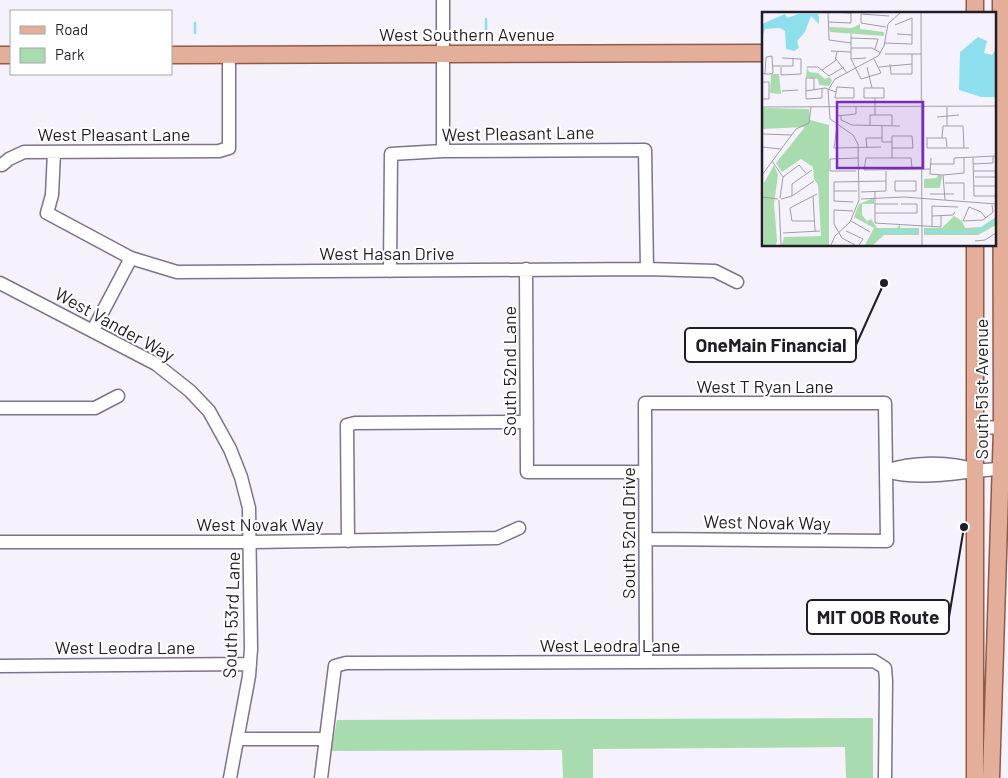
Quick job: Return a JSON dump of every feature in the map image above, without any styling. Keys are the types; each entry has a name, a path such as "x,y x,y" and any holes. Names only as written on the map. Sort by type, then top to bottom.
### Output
{"main road":[{"name":"South 51st Avenue","path":"991,778 1001,469 1005,428 996,245 1001,0"},
{"name":"West Southern Avenue","path":"172,55 762,53"},
{"name":"South 51st Avenue","path":"975,246 975,778"}],"street":[{"path":"443,0 444,151"},
{"name":"West Pleasant Lane","path":"2,165 8,159 24,152 219,151 229,148 229,55"},
{"name":"West Pleasant Lane","path":"390,271 391,154 444,151 646,150 646,269"},
{"name":"West Hasan Drive","path":"54,152 52,195 47,213 131,258 177,272 646,269 715,271 737,282"},
{"path":"93,330 131,258"},
{"name":"South 52nd Lane","path":"526,269 527,472 645,472"},
{"name":"West Vander Way","path":"1,287 93,330 156,364 190,391 209,411 225,438 242,477 249,508 251,542"},
{"path":"0,408 94,408 118,396"},
{"name":"West T Ryan Lane","path":"645,403 885,403 886,470"},
{"name":"South 52nd Drive","path":"645,403 646,662"},
{"path":"348,541 347,425 355,423 527,422"},
{"path":"975,427 1005,428"},
{"path":"886,470 910,475 961,474 975,470 1001,469"},
{"name":"West Novak Way","path":"646,539 887,541 886,470"},
{"name":"West Novak Way","path":"0,542 251,542 497,538 519,528"},
{"name":"South 53rd Lane","path":"230,778 250,664 251,542"},
{"name":"West Leodra Lane","path":"325,739 334,666 346,663 874,661 885,668 885,778"},
{"name":"West Leodra Lane","path":"0,666 250,664"},
{"path":"237,739 325,739 321,778"}],"green space":[{"path":"873,718 873,778 846,778 845,747 593,749 593,778 563,778 562,750 331,751 337,720"}],"waterway":[{"path":"486,19 486,32"},
{"path":"195,23 195,33"}],"place":[{"name":"OneMain Financial","path":"884,283"},
{"name":"MIT OOB Route","path":"964,527"}]}
